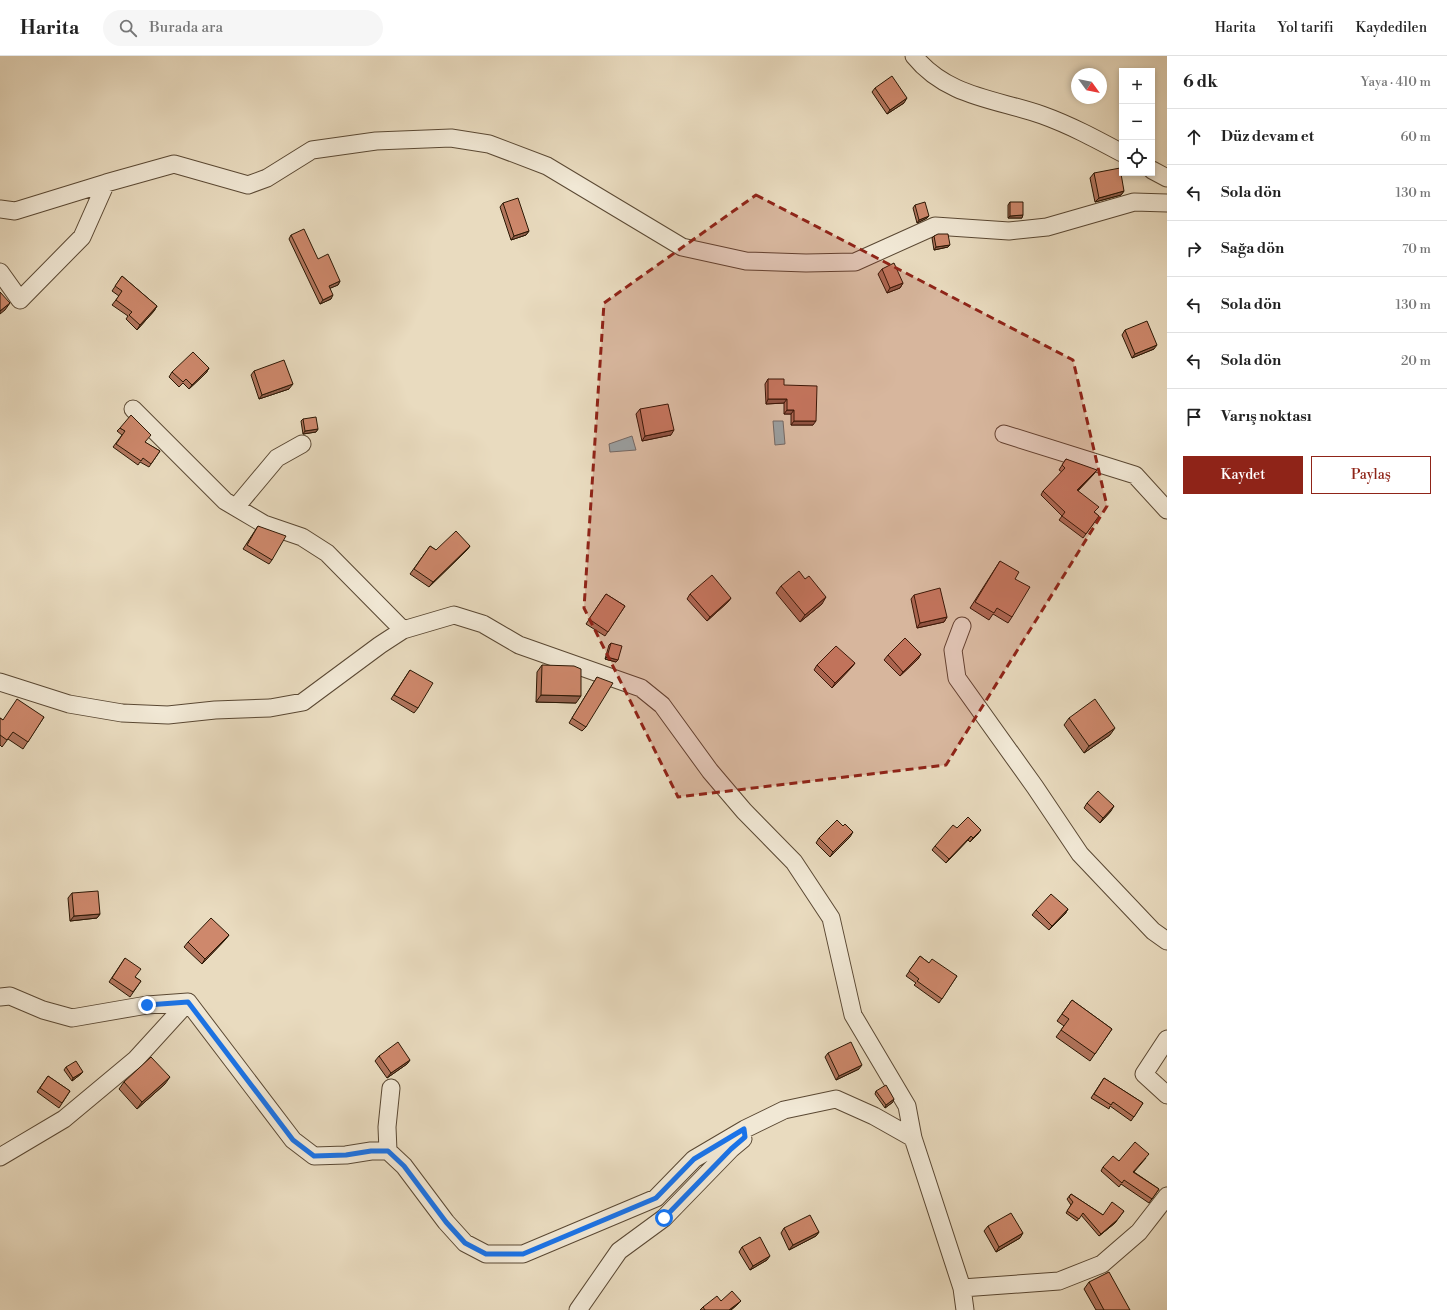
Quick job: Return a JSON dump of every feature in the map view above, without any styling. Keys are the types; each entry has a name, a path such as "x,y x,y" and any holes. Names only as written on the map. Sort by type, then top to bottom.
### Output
{"street":[{"path":"914,56 923,67 960,92 1042,115 1087,134 1119,151"},
{"path":"0,209 15,211 174,164 248,185 267,178 312,150 376,141 451,138 489,144 547,166 682,247 746,261 806,264 855,262 935,226 1009,231 1039,228 1134,202 1167,203"},
{"path":"1155,172 1167,178"},
{"path":"0,272 20,300 82,237 106,183"},
{"path":"133,408 225,501 264,524 302,537 327,553 403,630"},
{"path":"1004,434 1135,475 1167,510"},
{"path":"236,507 277,458 302,444"},
{"path":"0,682 69,704 122,713 168,715 215,710 270,708 303,702 380,645 403,630 454,615 484,624 519,644 641,688 662,704 710,771 744,811 794,862 831,918 853,1015 907,1106 913,1138 962,1288 965,1310"},
{"path":"962,626 953,650 957,678 1035,787 1080,854 1153,931 1167,941"},
{"path":"0,997 10,996 43,1010 72,1018 147,1005 188,1002"},
{"path":"188,1002 293,1140 314,1156 388,1151 404,1166 446,1222 465,1243 486,1254 523,1254 656,1198 694,1159 744,1129 784,1110 836,1099 874,1116 913,1138"},
{"path":"0,1157 64,1119 136,1059 188,1002"},
{"path":"1167,1039 1144,1074 1167,1095"},
{"path":"388,1151 387,1127 391,1088"},
{"path":"578,1310 619,1251 664,1218 731,1149 745,1137 744,1129"},
{"path":"962,1288 1059,1282 1102,1264 1139,1232 1167,1196"}],"highlighted area":[{"path":"756,195 1073,360 1107,506 946,765 678,797 584,608 604,303"}],"water":[{"path":"773,421 783,421 785,444 775,445"},
{"path":"632,436 636,450 610,452 609,444"}],"building":[{"path":"892,76 907,98 890,110 875,88"},
{"path":"1119,168 1119,176 1121,176 1124,191 1099,198 1094,173"},
{"path":"518,198 529,231 514,236 503,203"},
{"path":"925,202 929,216 919,220 915,205"},
{"path":"1010,202 1023,202 1023,215 1010,216"},
{"path":"304,229 318,259 328,254 340,281 329,286 333,295 323,300 291,235"},
{"path":"938,234 948,234 950,245 936,247 934,236"},
{"path":"894,263 903,283 890,288 882,269"},
{"path":"122,276 157,306 140,325 129,315 132,312 116,300 122,291 115,286"},
{"path":"0,292 10,303 0,311"},
{"path":"1147,321 1157,345 1135,354 1125,330"},
{"path":"193,352 209,368 192,385 186,379 183,382 172,372"},
{"path":"284,360 293,384 262,395 254,371"},
{"path":"768,379 784,379 784,385 817,386 816,421 794,421 794,410 787,410 787,399 768,399"},
{"path":"668,404 674,430 645,436 640,409"},
{"path":"131,415 151,435 145,442 160,451 151,464 143,458 141,461 116,444 125,431 120,428"},
{"path":"316,417 318,429 305,431 303,419"},
{"path":"1066,459 1097,470 1077,490 1099,507 1094,512 1099,516 1086,534 1062,516 1065,512 1043,491 1065,468 1062,465"},
{"path":"258,526 286,536 272,560 247,545"},
{"path":"456,531 470,546 433,582 414,569 430,546 436,550"},
{"path":"1000,561 1019,572 1015,579 1030,587 1012,617 997,608 994,613 975,602"},
{"path":"799,571 805,579 809,576 826,597 805,615 781,586"},
{"path":"712,575 731,598 710,617 690,594"},
{"path":"940,588 947,617 920,623 914,595"},
{"path":"606,594 625,606 608,632 589,619"},
{"path":"905,638 921,654 903,672 888,655"},
{"path":"611,643 622,646 618,660 607,657"},
{"path":"836,646 855,663 835,683 817,665"},
{"path":"542,665 574,666 581,669 581,696 541,695"},
{"path":"410,670 433,683 418,708 394,695"},
{"path":"597,677 613,683 586,727 572,718"},
{"path":"17,699 44,717 28,742 13,732 7,740 0,735 0,718 3,720"},
{"path":"1095,699 1115,728 1089,746 1069,718"},
{"path":"1098,791 1114,806 1103,818 1087,803"},
{"path":"968,817 981,830 973,838 971,836 949,859 935,846 953,825 957,828"},
{"path":"837,820 843,826 845,824 853,832 833,852 819,838"},
{"path":"98,891 100,914 74,916 72,893"},
{"path":"1051,894 1068,909 1052,926 1036,910"},
{"path":"211,918 229,935 205,959 188,942"},
{"path":"920,956 929,963 932,959 957,976 942,999 917,981 919,979 909,971"},
{"path":"125,958 141,969 135,977 141,981 133,992 112,978"},
{"path":"1072,1000 1112,1029 1095,1054 1061,1030 1069,1019 1062,1014"},
{"path":"398,1042 410,1060 391,1073 379,1056"},
{"path":"851,1042 862,1065 839,1076 828,1053"},
{"path":"151,1057 170,1077 142,1102 124,1082"},
{"path":"76,1061 83,1072 73,1078 66,1067"},
{"path":"48,1076 70,1091 62,1103 40,1088"},
{"path":"1104,1078 1143,1103 1134,1117 1113,1102 1111,1105 1094,1094"},
{"path":"886,1085 894,1099 886,1105 876,1091"},
{"path":"1135,1142 1149,1154 1133,1172 1159,1189 1152,1199 1124,1180 1122,1183 1103,1167 1113,1156 1119,1161"},
{"path":"1071,1194 1103,1215 1112,1202 1124,1211 1117,1220 1101,1234 1083,1213 1079,1219 1067,1211 1073,1202 1069,1197"},
{"path":"1011,1213 1023,1233 999,1247 988,1226"},
{"path":"810,1215 819,1232 793,1245 784,1228"},
{"path":"760,1237 770,1256 753,1266 742,1247"},
{"path":"1109,1272 1130,1310 1104,1310 1089,1282"},
{"path":"732,1291 741,1301 729,1310 705,1310 703,1307 717,1296 721,1301"}],"route":[{"path":"147,1005 188,1002 293,1140 314,1156 388,1151 404,1166 446,1222 465,1243 486,1254 523,1254 567,1237 656,1198 694,1159 744,1129 745,1137 731,1149 710,1173 664,1218"}]}
